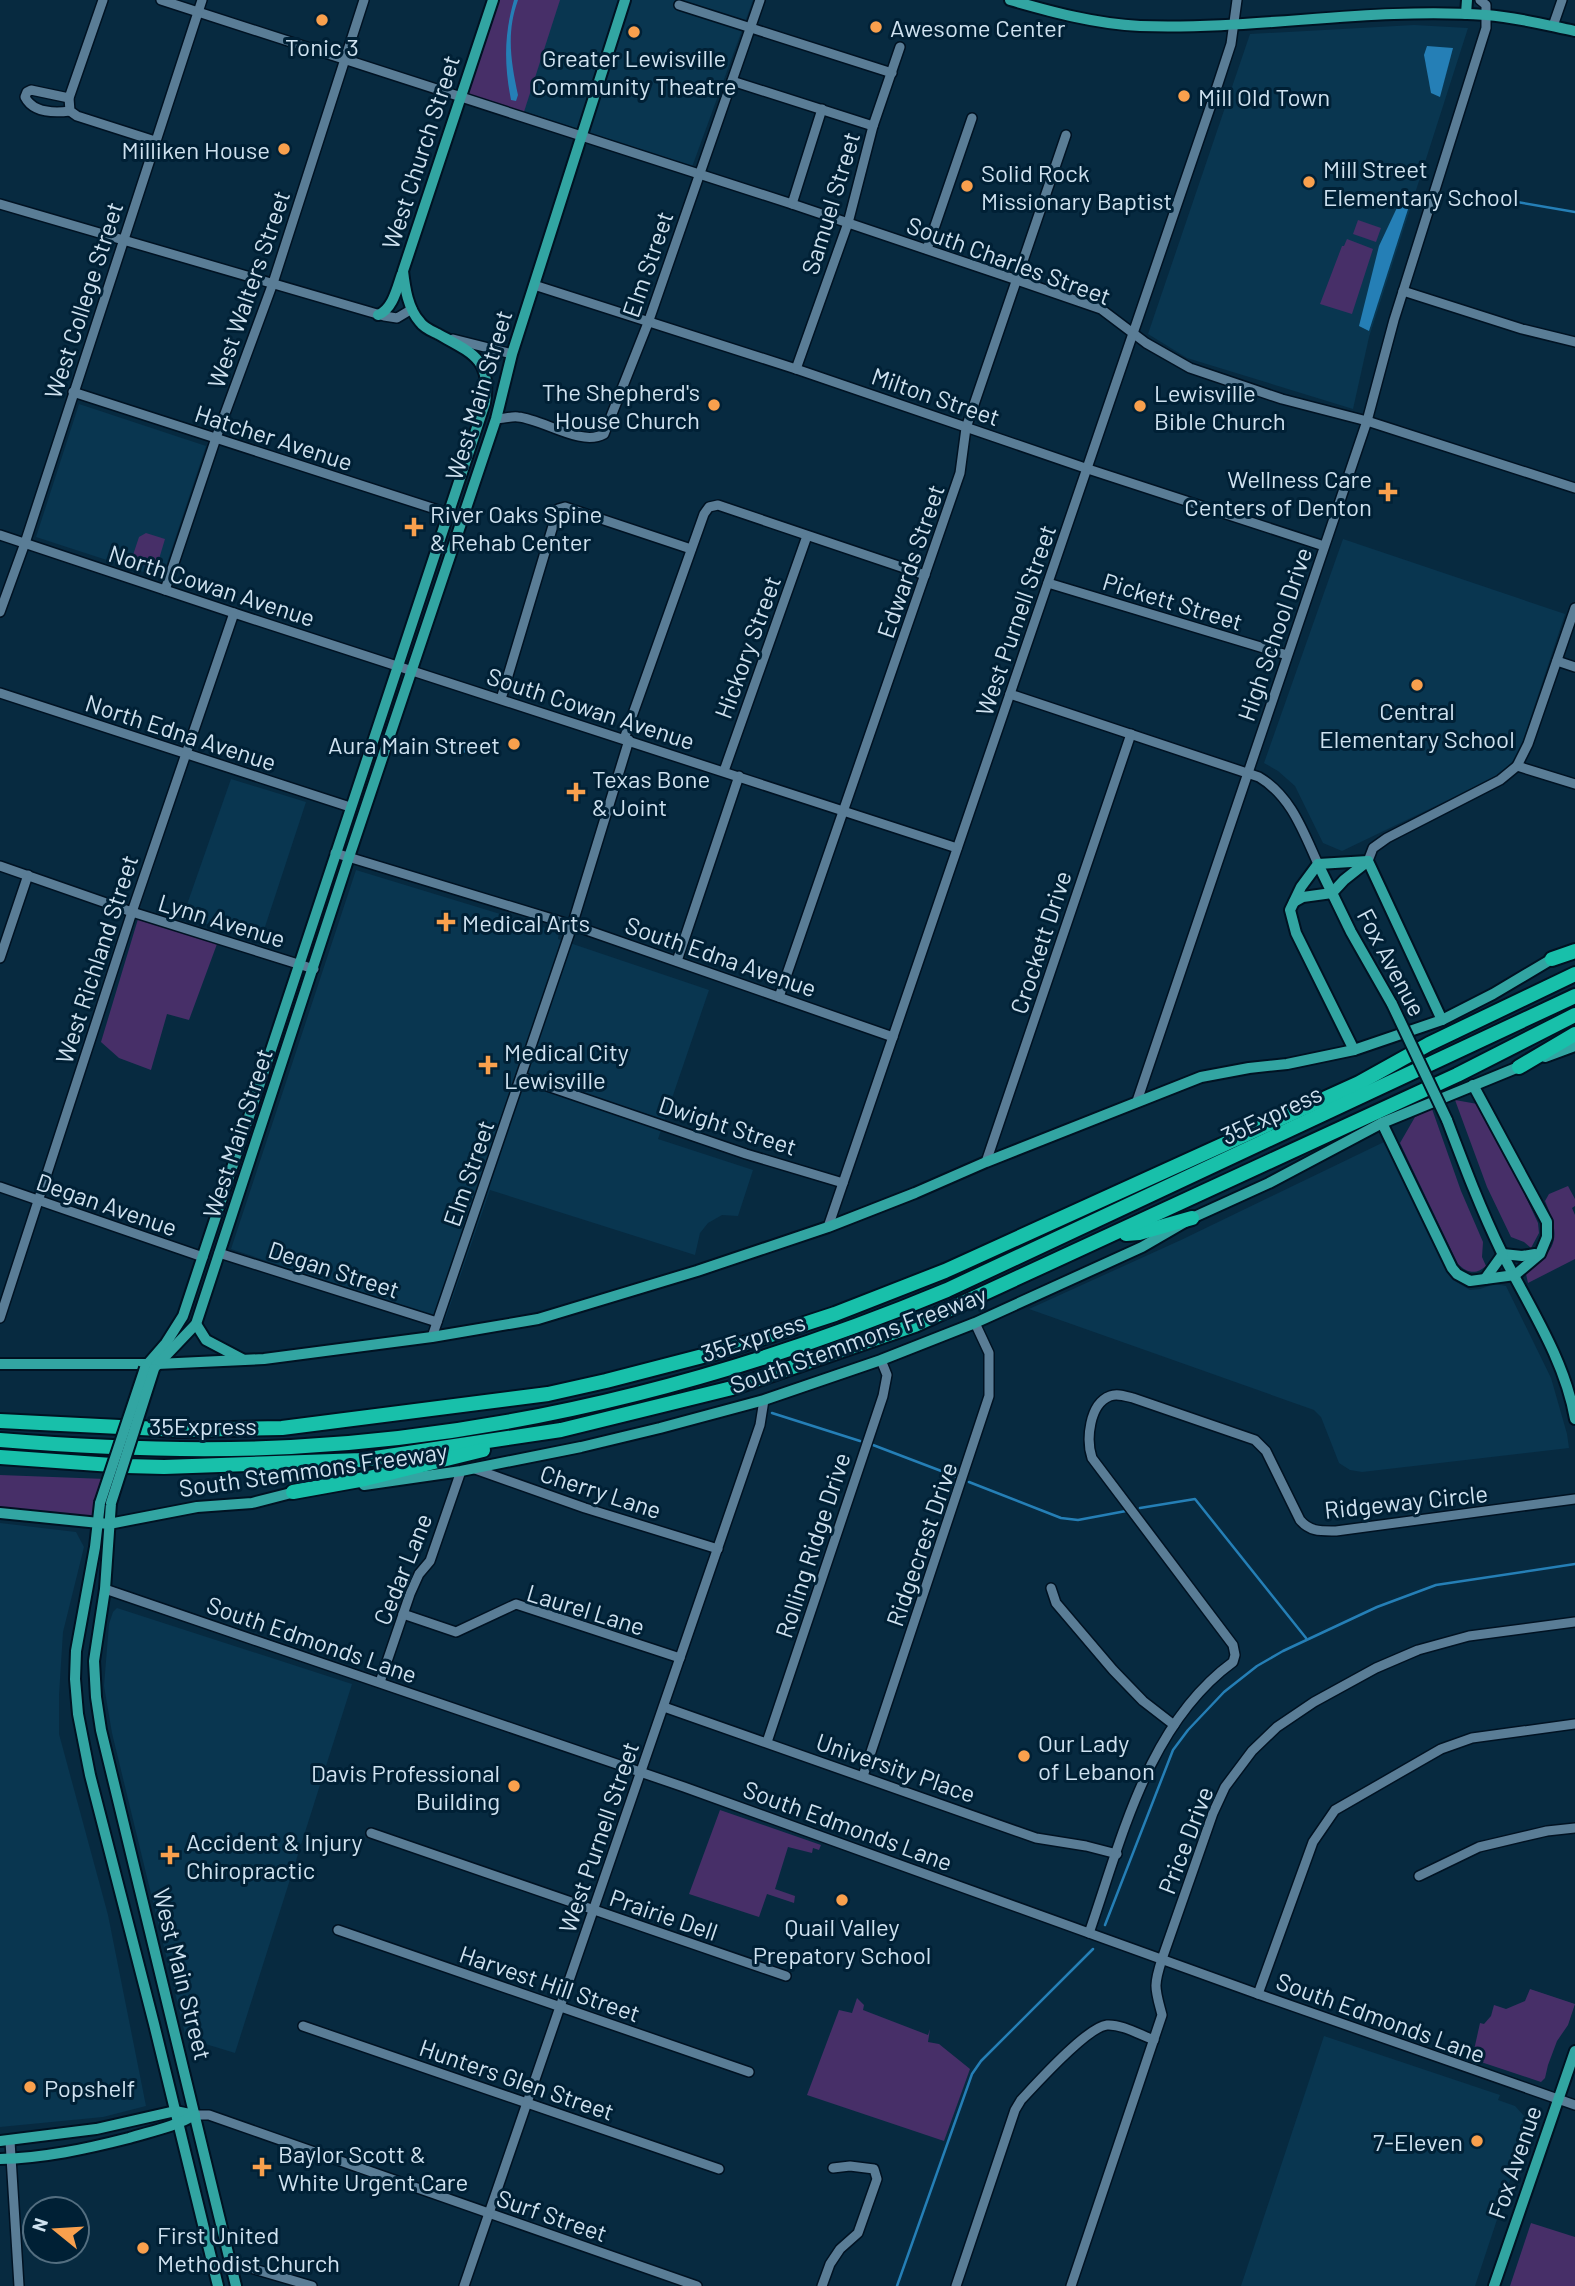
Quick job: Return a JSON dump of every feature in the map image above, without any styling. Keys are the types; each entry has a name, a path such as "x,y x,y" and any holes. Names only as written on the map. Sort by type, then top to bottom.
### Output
{"highway":[{"path":"1552,959 1575,949"},
{"name":"South Stemmons Freeway","path":"0,1421 180,1430 282,1428 548,1394 665,1367 779,1334 945,1271 1359,1083 1429,1044 1575,974"},
{"name":"35Express","path":"0,1440 92,1447 178,1449 349,1443 506,1422 676,1385 840,1333 947,1290 1575,996"},
{"name":"South Stemmons Freeway","path":"0,1457 126,1466 362,1460 561,1430 732,1388 915,1325 1457,1075 1575,1015"},
{"path":"1519,1067 1575,1034"},
{"path":"1114,1235 1139,1233 1192,1218"},
{"path":"293,1492 365,1479 561,1430"}],"main road":[{"name":"West Church Street","path":"412,309 403,271 493,0"},
{"name":"West Main Street","path":"151,1366 196,1324 496,419 512,354 625,0"},
{"path":"1010,0 1086,19 1114,23 1179,26 1387,14 1465,14 1488,15 1575,32"},
{"path":"1465,14 1467,0"},
{"path":"378,315 385,312 390,304 403,271"},
{"path":"412,309 421,324 444,337"},
{"name":"West Main Street","path":"236,2286 96,1697 94,1661 105,1589 103,1524 106,1503 151,1366 181,1320 203,1257 485,403 487,388 484,366 467,349 444,337"},
{"path":"1354,1050 1296,933 1290,910 1301,887 1318,864 1368,861"},
{"path":"1294,902 1303,897 1332,893 1368,861"},
{"path":"1368,861 1441,1020"},
{"name":"Fox Avenue","path":"1318,864 1392,1004 1447,1120 1474,1192 1557,1362 1572,1400 1575,1419"},
{"path":"0,1364 151,1366 244,1360 432,1338 538,1318 685,1275 828,1227 1202,1077 1354,1050 1441,1020 1493,994 1552,959"},
{"name":"South Stemmons Freeway","path":"0,1513 103,1524 197,1507 252,1503 293,1492 461,1471 581,1447 717,1414 881,1360 975,1322 1142,1247 1192,1218 1269,1183 1382,1123 1575,1046"},
{"path":"1382,1123 1452,1268 1463,1279 1470,1281 1515,1275 1540,1254 1545,1242 1547,1222 1473,1085"},
{"path":"1485,1279 1503,1254 1540,1254"},
{"path":"203,1257 207,1264 206,1290"},
{"path":"196,1324 206,1340 244,1360"},
{"path":"72,1521 91,1532 95,1547"},
{"name":"West Main Street","path":"103,1524 95,1547 78,1635 75,1678 81,1732 218,2286"},
{"path":"90,1774 111,1769"},
{"name":"Fox Avenue","path":"1494,2286 1575,2051"},
{"path":"5,2141 96,2129 175,2112 195,2115"},
{"path":"5,2159 85,2149 178,2124 195,2115"}],"street":[{"path":"70,111 69,98 103,0"},
{"name":"South Charles Street","path":"161,0 792,204 1017,280 1101,310 1146,343 1190,368 1282,399 1367,421 1575,488"},
{"name":"West College Street","path":"0,612 25,543 202,0"},
{"name":"West Walters Street","path":"165,590 216,438 273,283 365,0"},
{"name":"Elm Street","path":"496,419 518,417 581,437 596,438 604,434 648,323 760,0"},
{"name":"West Purnell Street","path":"828,1227 1213,99 1231,44 1237,0"},
{"path":"1480,0 1486,5 1488,15"},
{"path":"1553,26 1562,0"},
{"path":"679,5 892,73"},
{"name":"High School Drive","path":"1137,1101 1367,421 1403,291 1488,15"},
{"name":"Samuel Street","path":"796,369 848,223 873,125 900,47"},
{"path":"732,80 873,125"},
{"path":"69,98 31,90 25,97 32,105 47,112 70,111 155,141"},
{"path":"792,204 822,109"},
{"path":"927,249 972,118"},
{"name":"Edwards Street","path":"779,997 960,473 967,428 1066,135"},
{"path":"0,204 378,315 397,318 412,309"},
{"name":"Milton Street","path":"534,285 796,369 1324,546"},
{"path":"1403,291 1522,329 1575,342"},
{"path":"444,337 512,354"},
{"name":"Hatcher Avenue","path":"73,392 463,518"},
{"name":"Elm Street","path":"432,1338 572,925 627,739 704,514 709,507 718,505 807,536"},
{"path":"501,699 558,509 565,508 691,549"},
{"name":"North Cowan Avenue","path":"0,535 412,671"},
{"path":"807,536 926,575"},
{"name":"Hickory Street","path":"723,771 807,536"},
{"name":"Pickett Street","path":"1048,583 1287,655"},
{"path":"1368,861 1373,848 1387,838 1500,780 1517,766 1528,744 1575,608"},
{"name":"West Richland Street","path":"0,1318 36,1200 234,613"},
{"path":"1557,661 1575,667"},
{"name":"South Cowan Avenue","path":"412,671 957,848"},
{"name":"North Edna Avenue","path":"0,693 350,807"},
{"name":"Fox Avenue","path":"1010,694 1247,772 1265,781 1281,793 1318,864"},
{"name":"Crockett Drive","path":"986,1162 1131,734"},
{"path":"1517,766 1575,784"},
{"path":"677,961 739,776"},
{"name":"South Edna Avenue","path":"335,853 572,925 893,1037"},
{"name":"Lynn Avenue","path":"0,866 132,912 314,969"},
{"path":"0,958 28,876"},
{"name":"Dwight Street","path":"521,1077 746,1154 843,1183"},
{"name":"Degan Avenue","path":"0,1187 203,1257"},
{"name":"Degan Street","path":"219,1253 437,1322"},
{"name":"Ridgecrest Drive","path":"863,1776 989,1396 989,1353 975,1322"},
{"name":"Rolling Ridge Drive","path":"767,1742 883,1396 887,1375 881,1360"},
{"name":"Ridgeway Circle","path":"1174,1725 1220,1671 1233,1662 1235,1655 1233,1645 1092,1458 1088,1438 1094,1416 1098,1406 1112,1395 1133,1398 1255,1440 1262,1445 1300,1520 1305,1527 1314,1531 1363,1528 1575,1500"},
{"name":"West Purnell Street","path":"464,2286 760,1425 764,1400"},
{"name":"Cherry Lane","path":"473,1468 585,1508 718,1549"},
{"name":"Cedar Lane","path":"380,1682 403,1614 419,1574 429,1560 461,1471"},
{"path":"1051,1588 1056,1603 1113,1670 1143,1701 1174,1725 1162,1742 1145,1777 1088,1933"},
{"name":"South Edmonds Lane","path":"105,1589 641,1772 1575,2105"},
{"name":"Laurel Lane","path":"403,1614 456,1632 516,1604 680,1658"},
{"name":"Price Drive","path":"1071,2286 1162,2015 1154,1991 1162,1959 1213,1813 1225,1787 1252,1751 1277,1727 1314,1702 1376,1668 1418,1650 1469,1636 1575,1622"},
{"name":"University Place","path":"664,1707 1036,1838 1117,1854"},
{"path":"1258,1994 1313,1842 1335,1810 1441,1749 1472,1738 1575,1724"},
{"path":"1419,1876 1479,1847 1547,1831 1575,1828"},
{"name":"Prairie Dell","path":"371,1833 786,1976"},
{"name":"Harvest Hill Street","path":"338,1930 749,2072"},
{"path":"956,2286 1015,2110 1021,2100 1086,2036 1105,2025 1116,2026 1154,2040"},
{"name":"Hunters Glen Street","path":"303,2026 719,2169"},
{"name":"Surf Street","path":"195,2115 209,2115 697,2286"},
{"path":"5,2141 19,2286"},
{"path":"822,2286 830,2264 840,2249 858,2233 877,2179 874,2169 865,2166 833,2168"},
{"path":"230,2262 312,2286"}],"shaded area":[{"path":"493,0 560,0 522,118 461,98"},
{"path":"503,0 753,0 692,167 473,94"},
{"name":"Mill Street Elementary School","path":"1414,25 1468,28 1369,337 1353,409 1187,358 1148,334 1250,34"},
{"path":"1358,220 1381,228 1376,242 1353,234"},
{"path":"1347,239 1373,249 1352,314 1320,304"},
{"path":"79,404 206,446 162,578 36,537"},
{"path":"146,533 165,539 159,559 146,566 131,561 139,537"},
{"name":"Central Elementary School","path":"1343,539 1565,614 1518,755 1509,766 1496,777 1342,851 1323,843 1295,786 1264,763"},
{"path":"231,779 306,802 260,942 183,916"},
{"name":"Medical City Lewisville","path":"356,870 559,932 558,939 709,990 658,1139 753,1170 738,1216 722,1215 708,1223 700,1233 695,1255 490,1190 445,1320 231,1249"},
{"path":"138,919 217,944 189,1020 167,1014 151,1070 119,1058 101,1042"},
{"path":"1455,1100 1483,1105 1538,1223 1539,1233 1531,1248 1511,1237 1487,1187"},
{"path":"1432,1109 1461,1191 1483,1242 1482,1257 1486,1266 1479,1271 1468,1271 1458,1264 1400,1143 1415,1117"},
{"path":"1384,1142 1453,1280 1470,1290 1495,1284 1506,1286 1551,1378 1569,1448 1362,1472 1350,1470 1339,1463 1321,1417 1314,1410 1029,1309 1181,1240"},
{"path":"1568,1186 1575,1199 1575,1206 1572,1208 1575,1215 1575,1259 1528,1283 1526,1274 1548,1252 1554,1238 1553,1224 1545,1201 1549,1194"},
{"path":"0,1475 106,1479 108,1519 0,1507"},
{"path":"0,1523 76,1532 84,1547 63,1632 59,1734 108,1915 146,2106 103,2117 0,2127"},
{"path":"117,1608 352,1684 235,2053 186,2038 112,1733 104,1686 109,1624"},
{"path":"720,1810 821,1845 819,1850 813,1848 812,1853 788,1847 775,1889 795,1896 794,1903 767,1894 759,1917 689,1894"},
{"path":"1530,1989 1575,2004 1541,2082 1472,2059 1480,2023 1484,2024 1491,2016 1494,2005 1506,2009 1525,2001"},
{"path":"857,1998 864,2005 863,2010 928,2035 930,2029 928,2042 939,2044 970,2069 944,2141 807,2095 839,2010 852,2013"},
{"path":"1324,2036 1500,2095 1498,2100 1515,2106 1525,2117 1527,2129 1475,2286 1241,2286"},
{"path":"1531,2223 1575,2237 1575,2286 1510,2286"}],"water":[{"path":"514,0 518,0 511,36 513,71 518,95 516,101 511,100 506,62 508,25"},
{"path":"1427,46 1453,48 1440,97 1431,93 1424,55"},
{"path":"1401,199 1410,203 1369,331 1359,326 1379,246"},
{"path":"454,740 461,744 465,742 469,751 460,754 446,750 443,745"}],"waterway":[{"path":"1511,201 1575,212"},
{"path":"772,1413 860,1441"},
{"path":"873,1445 957,1477"},
{"path":"969,1482 1061,1518 1078,1520 1126,1511"},
{"path":"1140,1508 1195,1499 1306,1638"},
{"path":"1105,1925 1173,1750 1224,1692 1257,1666 1377,1607 1436,1585 1575,1564"},
{"path":"897,2286 972,2074 981,2061 1093,1949"}],"place":[{"name":"Tonic 3","path":"322,20"},
{"name":"Awesome Center","path":"876,27"},
{"name":"Greater Lewisville Community Theatre","path":"634,32"},
{"name":"Mill Old Town","path":"1184,96"},
{"name":"Milliken House","path":"284,149"},
{"name":"Mill Street Elementary School","path":"1309,182"},
{"name":"Solid Rock Missionary Baptist","path":"967,186"},
{"name":"The Shepherd's House Church","path":"714,405"},
{"name":"Lewisville Bible Church","path":"1140,406"},
{"name":"Wellness Care Centers of Denton","path":"1388,492"},
{"name":"River Oaks Spine & Rehab Center","path":"414,527"},
{"name":"Central Elementary School","path":"1417,685"},
{"name":"Aura Main Street","path":"514,744"},
{"name":"Texas Bone & Joint","path":"576,792"},
{"name":"Medical Arts","path":"446,922"},
{"name":"Medical City Lewisville","path":"488,1065"},
{"name":"Our Lady of Lebanon","path":"1024,1756"},
{"name":"Davis Professional Building","path":"514,1786"},
{"name":"Accident & Injury Chiropractic","path":"170,1855"},
{"name":"Quail Valley Prepatory School","path":"842,1900"},
{"name":"Popshelf","path":"30,2087"},
{"name":"7-Eleven","path":"1477,2141"},
{"name":"Baylor Scott & White Urgent Care","path":"262,2167"},
{"name":"First United Methodist Church","path":"143,2248"}]}
